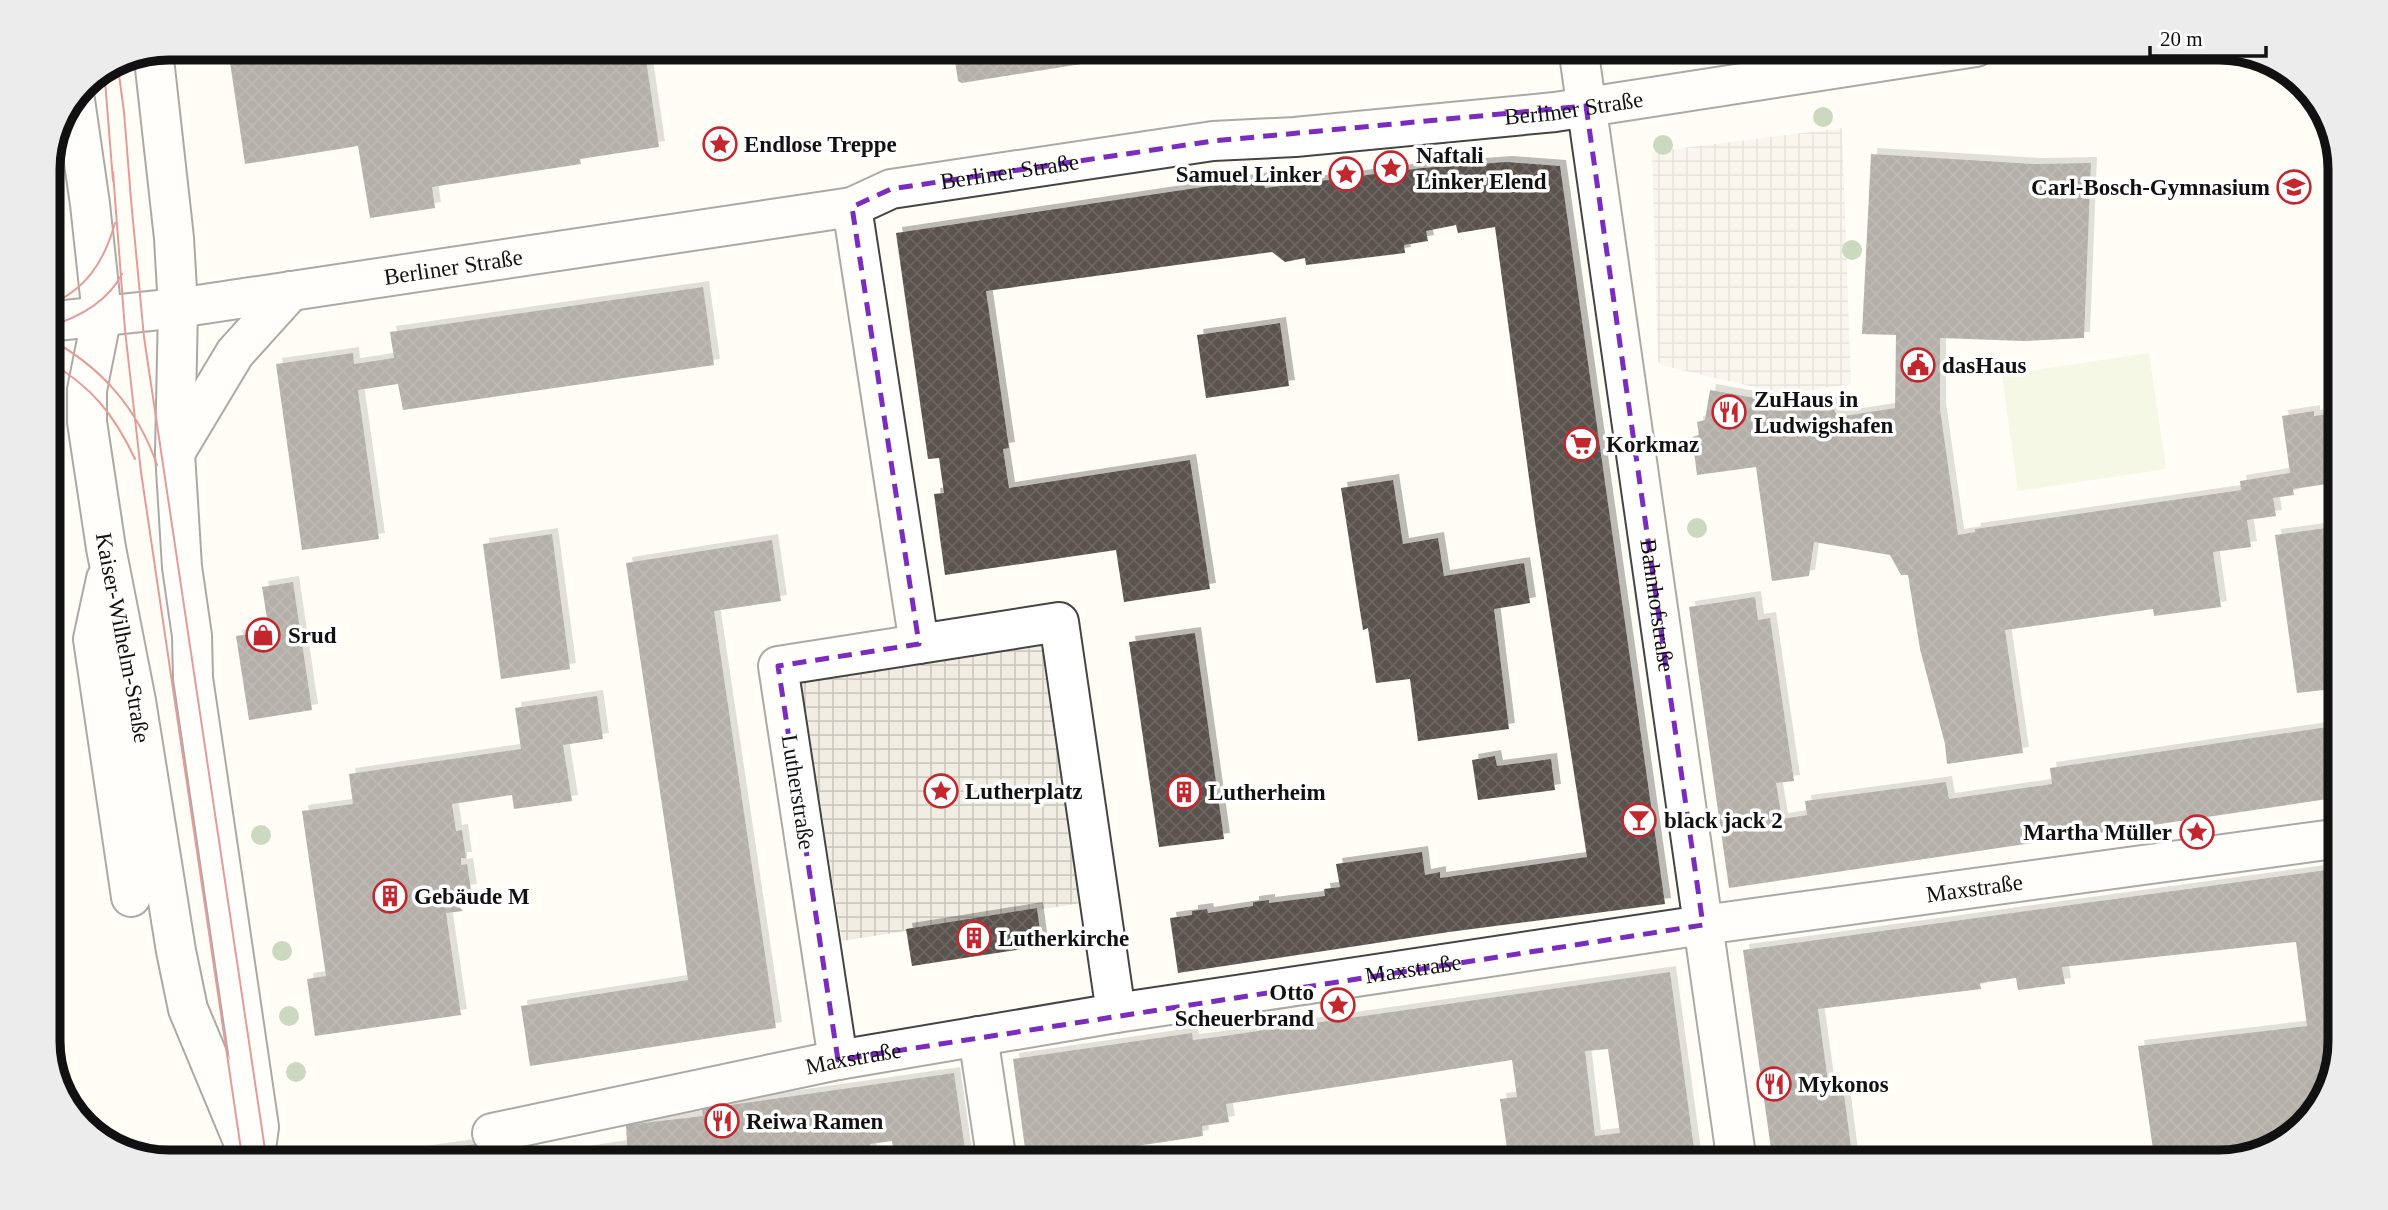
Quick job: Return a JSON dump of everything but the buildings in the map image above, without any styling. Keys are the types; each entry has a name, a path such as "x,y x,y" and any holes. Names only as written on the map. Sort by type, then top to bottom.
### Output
{"street":[{"name":"Bahnhofstraße","path":"1580,60 1735,1150"},
{"name":"Berliner Straße","path":"60,320 178,308 852,208 891,189 1213,141 1295,137 1523,116 1890,60"},
{"name":"Kaiser-Wilhelm-Straße","path":"154,61 174,238 178,308 175,453 182,567 192,636 193,678 258,1127 255,1150"},
{"name":"Kaiser-Wilhelm-Straße","path":"77,111 102,315 90,365 87,390 88,422 109,564 136,701 176,951 188,1009 248,1150"},
{"path":"852,208 919,644"},
{"path":"175,453 234,353 291,291"},
{"path":"109,564 93,639 131,897"},
{"name":"Lutherstraße","path":"838,1060 778,666 1059,622 1116,1013"},
{"name":"Maxstraße","path":"492,1133 838,1060 1116,1013 1703,925 2328,840"},
{"path":"978,1036 995,1150"}],"highlighted area":[{"path":"1586,106 1703,925 838,1060 778,666 919,644 852,207 891,189 1213,141"}],"green space":[{"path":"2149,353 2166,469 2018,491 2002,375"}],"shaded area":[{"path":"564,60 599,60 565,65"},
{"path":"1842,128 1851,384 1784,394 1664,366 1658,362 1652,152"},
{"name":"Lutherplatz","path":"1041,642 1081,903 842,941 801,680"}],"tram line":[{"path":"119,72 131,199"},
{"path":"105,80 113,181"},
{"path":"113,172 125,330 141,472 241,1150"},
{"path":"130,189 144,337 265,1150"},
{"path":"60,300 73,292 92,273 111,237 115,223"},
{"path":"60,322 100,301 122,274"},
{"path":"60,345 101,376 128,407 149,444 157,465"},
{"path":"60,369 100,402 119,428 135,459"}],"place":[{"name":"Endlose Treppe","path":"720,144"},
{"name":"Naftali Linker Elend","path":"1391,168"},
{"name":"Samuel Linker","path":"1346,174"},
{"name":"Carl-Bosch-Gymnasium","path":"2294,187"},
{"name":"dasHaus","path":"1918,365"},
{"name":"ZuHaus in Ludwigshafen","path":"1729,412"},
{"name":"Korkmaz","path":"1581,444"},
{"name":"Srud","path":"263,635"},
{"name":"Lutherplatz","path":"941,791"},
{"name":"Lutherheim","path":"1184,792"},
{"name":"black jack 2","path":"1639,820"},
{"name":"Martha Müller","path":"2197,832"},
{"name":"Gebäude M","path":"390,896"},
{"name":"Lutherkirche","path":"974,938"},
{"name":"Otto Scheuerbrand","path":"1338,1005"},
{"name":"Mykonos","path":"1774,1084"},
{"name":"Reiwa Ramen","path":"722,1121"}]}
